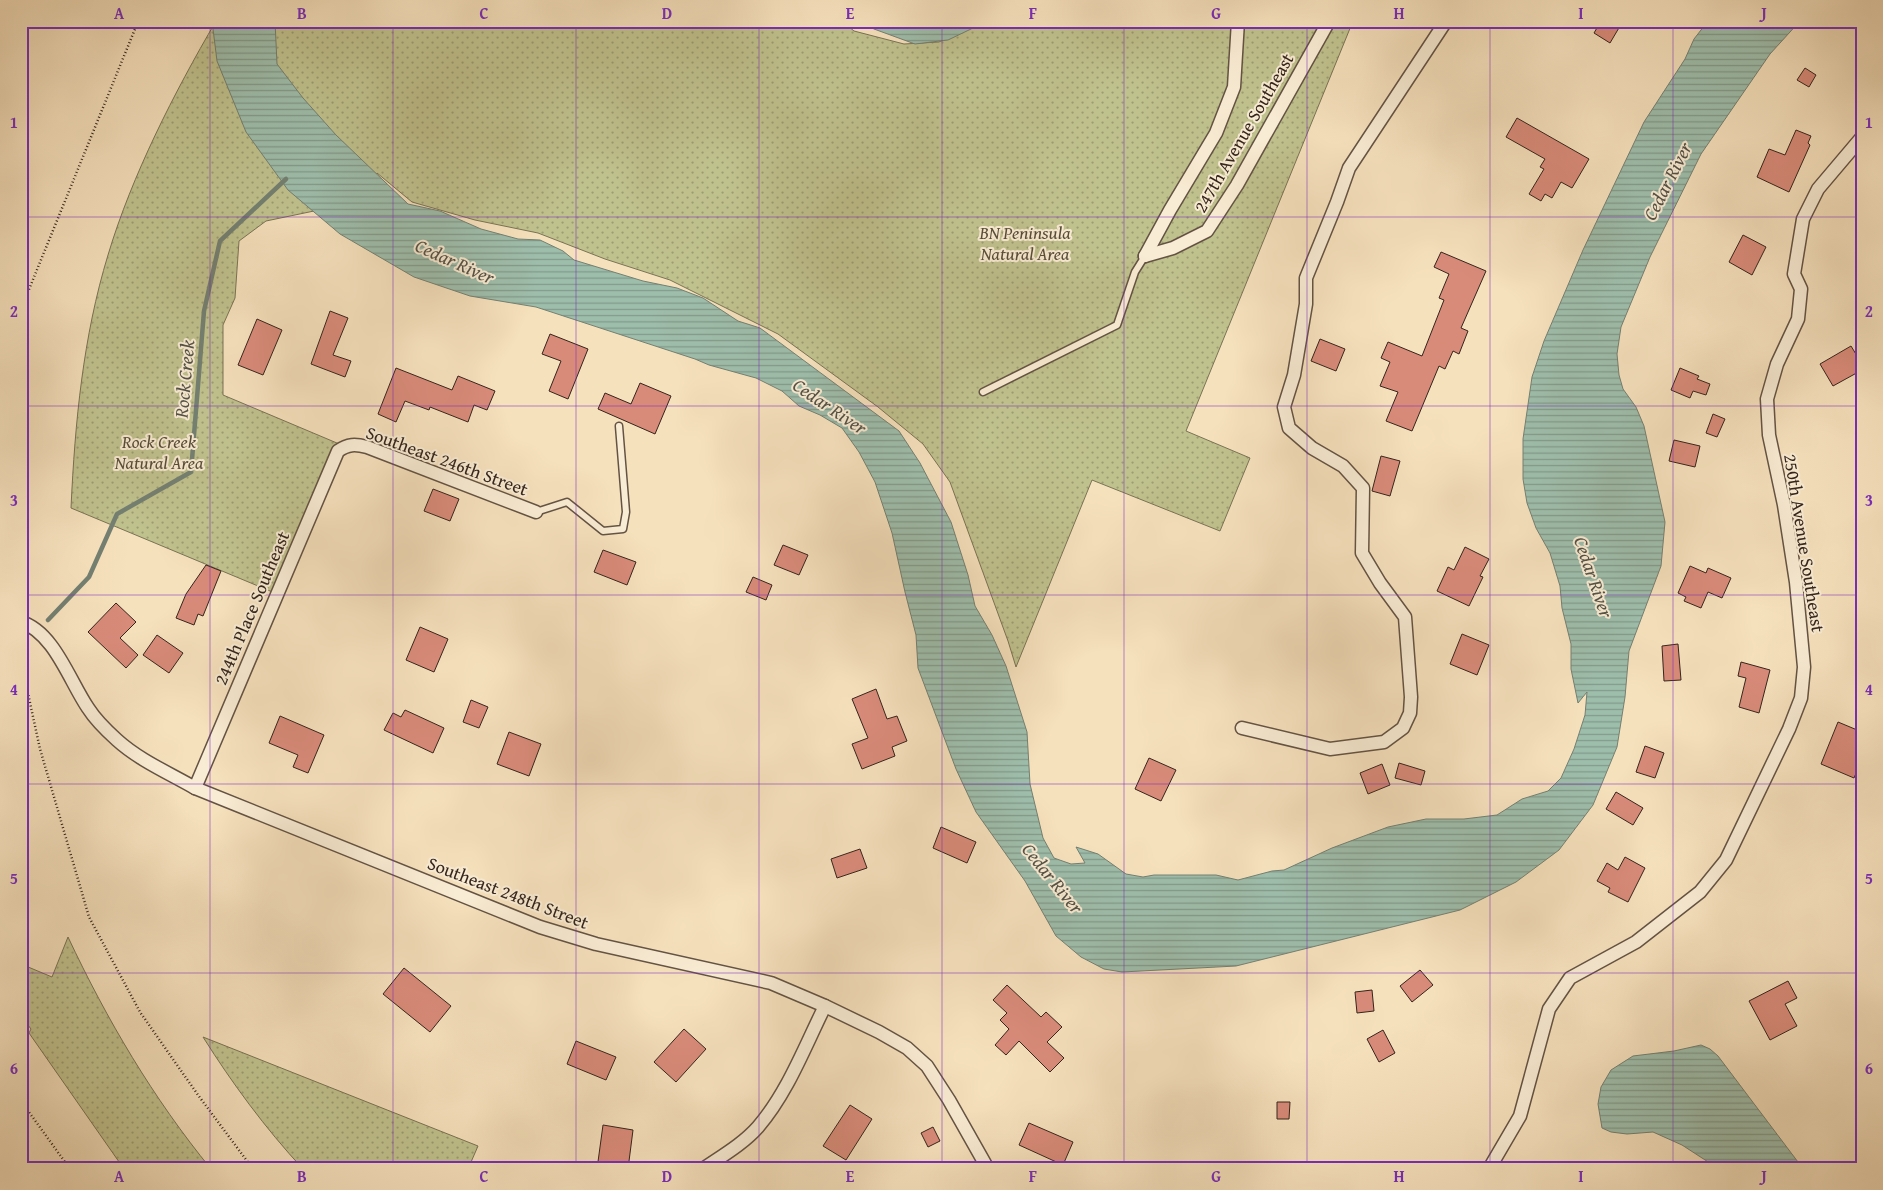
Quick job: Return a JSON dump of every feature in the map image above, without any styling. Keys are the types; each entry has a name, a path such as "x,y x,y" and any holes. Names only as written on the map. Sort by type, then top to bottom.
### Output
{"street":[{"path":"1145,256 1216,133 1234,87 1238,21"},
{"name":"247th Avenue Southeast","path":"1145,256 1173,248 1206,230 1237,185 1329,21"},
{"path":"1242,728 1330,749 1384,742 1402,728 1410,713 1411,697 1405,617 1380,583 1362,553 1363,488 1343,466 1312,448 1289,428 1284,407 1294,375 1306,304 1306,278 1337,202 1348,168 1445,22"},
{"name":"250th Avenue Southeast","path":"1489,1169 1520,1116 1549,1008 1570,978 1636,942 1700,892 1726,860 1789,730 1801,698 1804,667 1796,582 1784,505 1769,435 1768,399 1771,380 1798,319 1801,289 1794,274 1803,219 1818,189 1862,136"},
{"name":"Southeast 246th Street","path":"346,446 356,444 367,446 536,512"},
{"name":"244th Place Southeast","path":"195,788 333,459 338,451 346,446"},
{"name":"Southeast 248th Street","path":"21,622 32,625 49,643 88,709 117,740 149,763 195,788 540,927 596,944 771,983 879,1032 907,1048 927,1066 949,1100 988,1169"},
{"path":"703,1169 734,1148 759,1126 783,1091 825,1006"}],"lane":[{"path":"983,392 1117,325 1136,272 1145,256"},
{"path":"536,512 567,502 603,531 623,529 626,512 619,426"}],"path":[{"path":"21,309 135,30 141,21"},
{"path":"21,660 40,749 89,917 140,1012 198,1096 254,1169"},
{"path":"21,1102 70,1169"}],"green space":[{"name":"BN Peninsula Natural Area","path":"216,21 842,21 854,31 904,44 939,42 983,21 1353,21 1186,431 1250,458 1220,531 1092,480 1016,667 950,482 923,444 878,407 778,334 670,280 605,259 538,233 475,220 412,202 377,173 367,197 266,221 239,241 235,298 223,325 223,395 344,446 282,596 71,508 78,412 86,348 99,286 108,255 129,195 155,135"},
{"path":"68,937 132,1057 170,1114 211,1169 124,1169 29,1033 31,1029 21,1016 21,964 52,977"},
{"path":"203,1037 478,1146 468,1169 303,1169 275,1138 250,1105"}],"water":[{"name":"Cedar River","path":"212,21 275,21 277,64 303,98 336,135 408,204 440,211 481,229 518,239 540,240 563,251 574,260 643,281 677,288 703,298 738,321 760,328 899,431 920,463 951,522 968,575 975,606 992,635 1006,666 1027,732 1030,784 1043,838 1054,858 1071,864 1085,863 1076,847 1098,854 1126,874 1143,877 1154,875 1216,875 1238,880 1272,871 1284,870 1332,848 1388,827 1426,819 1464,819 1497,815 1522,799 1548,791 1561,778 1574,749 1585,715 1587,692 1578,703 1571,669 1571,644 1562,608 1560,586 1550,553 1536,528 1527,503 1523,479 1523,439 1532,377 1544,341 1583,250 1644,122 1685,59 1694,39 1708,21 1800,21 1770,54 1701,154 1650,257 1621,327 1617,354 1619,375 1623,389 1636,407 1644,426 1665,522 1661,566 1629,651 1625,697 1617,747 1593,805 1559,850 1516,882 1460,910 1236,966 1122,972 1104,969 1081,957 1056,936 1025,881 976,812 956,769 918,668 916,635 892,533 875,482 859,452 842,428 820,415 799,406 782,391 756,378 709,365 536,307 470,296 414,277 340,234 288,190 246,132 217,61"},
{"path":"860,21 983,21 948,40 915,44 874,29"},
{"path":"1701,1045 1710,1049 1718,1056 1798,1162 1794,1169 1719,1169 1682,1145 1653,1132 1627,1134 1611,1132 1602,1128 1598,1104 1601,1087 1611,1070 1633,1056 1674,1051"}],"building":[{"path":"1601,21 1623,21 1610,43 1594,33"},
{"path":"1805,68 1816,75 1809,87 1797,80"},
{"path":"1517,118 1589,159 1572,188 1561,182 1552,198 1545,194 1541,201 1529,194 1544,169 1540,167 1545,159 1506,137"},
{"path":"1796,130 1811,136 1808,143 1810,145 1789,192 1757,177 1769,149 1785,155"},
{"path":"1743,235 1766,247 1752,275 1729,262"},
{"path":"1441,252 1486,271 1461,328 1468,331 1459,354 1453,351 1445,369 1439,366 1412,431 1386,421 1398,392 1380,386 1390,362 1381,358 1388,342 1422,356 1444,300 1439,298 1449,274 1434,267"},
{"path":"330,311 348,318 333,355 351,361 345,377 311,364"},
{"path":"257,319 282,330 263,375 238,365"},
{"path":"550,334 588,349 568,399 549,391 561,361 542,354"},
{"path":"1320,339 1345,349 1336,371 1311,361"},
{"path":"1851,346 1862,364 1862,370 1833,386 1820,364"},
{"path":"396,368 452,390 458,376 495,391 487,410 474,405 468,422 430,407 429,410 405,401 396,422 378,414"},
{"path":"1680,368 1699,376 1697,379 1710,384 1706,395 1693,391 1690,398 1671,390"},
{"path":"640,383 671,396 655,434 598,409 605,393 631,404"},
{"path":"1713,414 1725,419 1717,437 1706,433"},
{"path":"1674,440 1700,446 1695,467 1669,461"},
{"path":"1381,456 1400,461 1390,496 1372,491"},
{"path":"433,489 459,499 450,521 424,511"},
{"path":"783,545 808,555 799,575 774,565"},
{"path":"1465,547 1489,559 1480,576 1483,577 1469,606 1437,591 1448,567 1454,570"},
{"path":"603,550 636,562 627,585 594,572"},
{"path":"206,565 221,571 203,616 198,614 194,625 176,618 186,594"},
{"path":"1690,566 1706,573 1708,568 1731,578 1722,598 1708,592 1701,608 1684,601 1686,597 1678,593"},
{"path":"753,577 772,585 766,600 746,592"},
{"path":"116,603 136,622 120,638 138,655 126,668 88,632"},
{"path":"420,627 448,639 434,672 406,660"},
{"path":"1462,634 1489,645 1477,675 1450,664"},
{"path":"157,635 183,653 169,673 143,655"},
{"path":"1678,644 1681,680 1664,681 1662,646"},
{"path":"1741,662 1770,670 1759,713 1739,707 1746,678 1738,676"},
{"path":"876,689 887,719 897,716 907,741 892,747 895,756 862,769 852,744 868,738 852,699"},
{"path":"471,700 488,707 479,728 463,722"},
{"path":"405,710 444,728 433,753 384,730 393,713 401,717"},
{"path":"280,716 324,735 308,773 293,767 298,755 269,743"},
{"path":"1838,722 1862,732 1862,759 1854,778 1821,764"},
{"path":"509,732 541,744 529,776 497,764"},
{"path":"1645,746 1664,753 1655,778 1636,772"},
{"path":"1149,758 1176,770 1161,801 1135,789"},
{"path":"1399,763 1425,771 1421,785 1395,778"},
{"path":"1382,764 1390,785 1368,794 1360,773"},
{"path":"1616,792 1643,808 1633,825 1606,809"},
{"path":"941,827 976,842 967,863 933,848"},
{"path":"860,849 867,868 837,878 831,859"},
{"path":"1625,857 1645,868 1628,902 1608,892 1610,888 1597,881 1607,863 1618,870"},
{"path":"404,968 451,1006 430,1032 383,994"},
{"path":"1420,970 1433,985 1412,1002 1400,986"},
{"path":"1788,981 1797,998 1785,1004 1797,1026 1770,1040 1749,1001"},
{"path":"1007,985 1041,1017 1046,1012 1062,1027 1047,1042 1064,1058 1050,1072 1019,1041 1006,1055 995,1045 1009,1029 1000,1020 1007,1013 993,1000"},
{"path":"1372,990 1374,1011 1357,1013 1355,992"},
{"path":"684,1029 706,1049 676,1082 654,1062"},
{"path":"1383,1030 1395,1053 1379,1062 1367,1039"},
{"path":"576,1041 616,1057 606,1080 567,1064"},
{"path":"1277,1102 1290,1102 1289,1119 1277,1119"},
{"path":"850,1105 872,1119 846,1160 823,1146"},
{"path":"1029,1123 1073,1142 1063,1165 1019,1145"},
{"path":"603,1125 633,1130 628,1169 597,1169"},
{"path":"933,1127 940,1141 928,1147 921,1133"}],"waterway":[{"name":"Rock Creek","path":"48,620 89,577 117,514 191,472 204,311 220,241 286,179"}],"park label":[{"name":"Rock Creek Natural Area","path":"159,452"}]}
